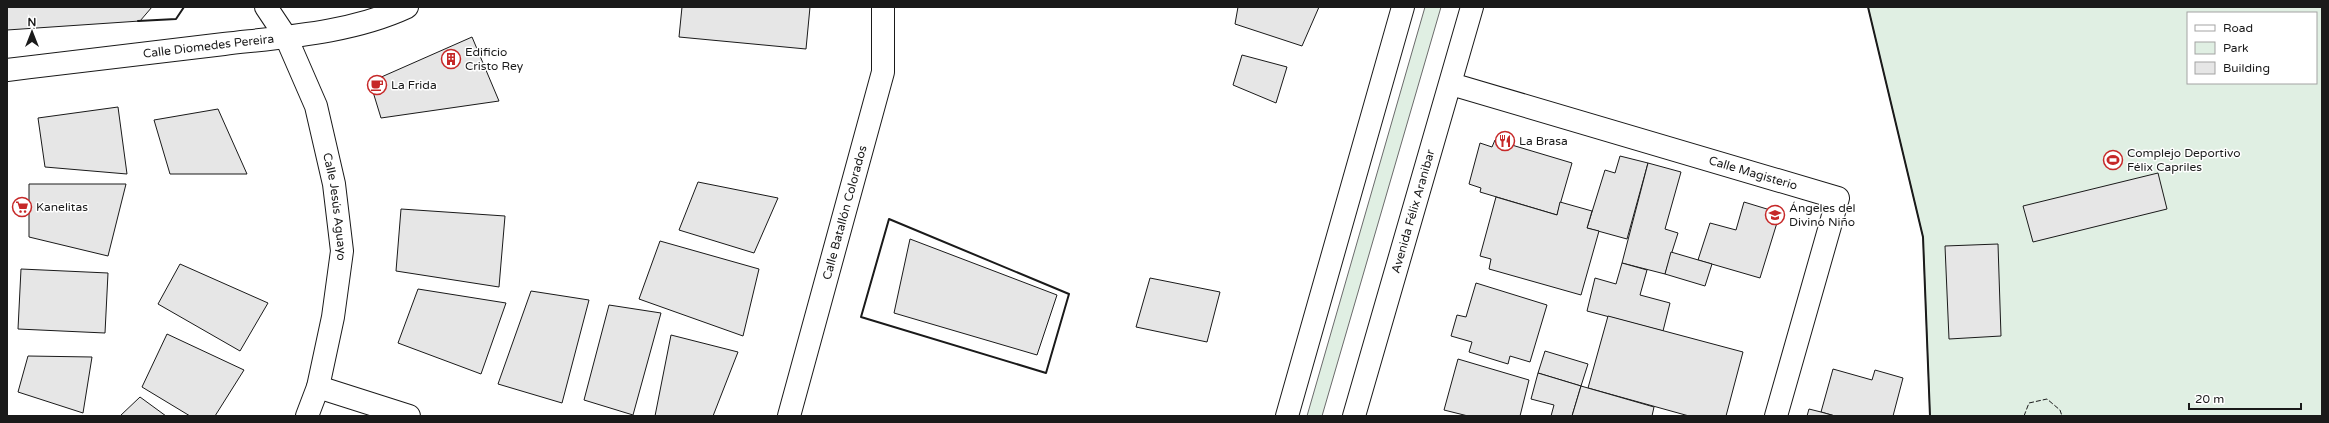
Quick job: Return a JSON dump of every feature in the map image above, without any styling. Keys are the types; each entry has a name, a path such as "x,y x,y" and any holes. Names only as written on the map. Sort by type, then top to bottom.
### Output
{"street":[{"name":"Calle Jesús Aguayo","path":"266,7 286,37 316,106 334,184 342,251 333,317 318,387 307,416"},
{"name":"Calle Diomedes Pereira","path":"7,70 286,37 349,26 388,16 407,7"},
{"name":"Calle Batallón Colorados","path":"789,416 883,72 883,7"},
{"path":"1287,416 1403,7"},
{"name":"Avenida Félix Aranibar","path":"1354,416 1472,7"},
{"name":"Calle Magisterio","path":"1451,84 1838,198 1776,416"},
{"path":"318,387 409,416"}],"green space":[{"path":"1425,7 1441,7 1322,416 1307,416"},
{"name":"Complejo Deportivo Félix Capriles","path":"1868,7 2322,7 2322,416 1930,416 1923,237"}],"building":[{"path":"7,7 152,7 140,21 7,30"},
{"path":"682,7 810,7 806,49 679,37"},
{"path":"1238,7 1319,7 1302,46 1235,24"},
{"name":"Edificio Cristo Rey","path":"472,37 499,101 381,118 370,82"},
{"path":"1242,55 1287,67 1276,103 1233,85"},
{"path":"118,107 127,174 45,167 38,118"},
{"path":"218,109 247,174 170,174 154,120"},
{"path":"1495,140 1572,163 1557,215 1480,192 1481,188 1469,184 1480,143 1492,147"},
{"path":"1620,156 1648,163 1627,239 1587,228 1605,170 1615,173"},
{"path":"1648,163 1681,172 1665,229 1678,233 1665,274 1622,263"},
{"path":"2158,173 2167,209 2033,242 2023,206"},
{"path":"698,182 778,198 754,253 679,230"},
{"path":"29,184 126,184 108,256 29,237"},
{"path":"1496,197 1557,215 1560,202 1592,211 1587,228 1599,231 1581,295 1489,269 1491,259 1480,256"},
{"path":"1744,202 1780,213 1760,278 1698,260 1710,223 1736,230"},
{"path":"401,209 505,216 499,287 396,271"},
{"path":"910,239 1057,295 1037,355 894,313"},
{"path":"660,241 759,269 743,336 639,299"},
{"path":"1998,244 2001,336 1949,339 1945,246"},
{"path":"1671,252 1712,264 1705,286 1665,274"},
{"path":"1622,263 1647,270 1640,295 1670,303 1663,331 1587,311 1595,278 1616,284"},
{"path":"180,264 268,303 240,351 158,304"},
{"path":"21,269 108,273 105,333 18,329"},
{"path":"1150,278 1220,292 1207,342 1136,327"},
{"path":"1476,283 1547,305 1530,362 1510,356 1508,364 1469,352 1472,342 1451,336 1457,315 1466,317"},
{"path":"418,289 506,303 481,374 398,343"},
{"path":"531,291 589,300 562,403 498,384"},
{"path":"609,305 661,313 633,415 584,400"},
{"path":"1608,316 1743,352 1726,416 1689,416 1588,388"},
{"path":"167,334 244,370 215,416 190,416 142,387"},
{"path":"671,335 738,352 713,416 655,416"},
{"path":"1545,351 1588,364 1581,386 1538,373"},
{"path":"28,356 92,357 83,413 18,392"},
{"path":"1458,359 1529,380 1520,416 1468,416 1444,410"},
{"path":"1833,369 1872,380 1875,370 1903,378 1893,416 1835,416 1821,412"},
{"path":"1538,373 1581,386 1572,416 1551,416 1554,405 1531,399"},
{"path":"1581,386 1654,407 1652,416 1572,416"},
{"path":"140,397 166,416 120,416"},
{"path":"1809,409 1821,412 1835,416 1807,416"}],"fence":[{"path":"2024,416 2029,403 2047,399 2060,410 2062,416"}],"wall":[{"path":"138,21 176,19 184,7"},
{"path":"1868,7 1923,237 1930,416"},
{"path":"889,219 1069,294 1046,373 861,317 889,219"}],"place":[{"name":"Edificio Cristo Rey","path":"451,59"},
{"name":"La Frida","path":"377,85"},
{"name":"La Brasa","path":"1505,141"},
{"name":"Complejo Deportivo Félix Capriles","path":"2113,160"},
{"name":"Kanelitas","path":"22,207"},
{"name":"Ángeles del Divino Niño","path":"1775,215"}]}
